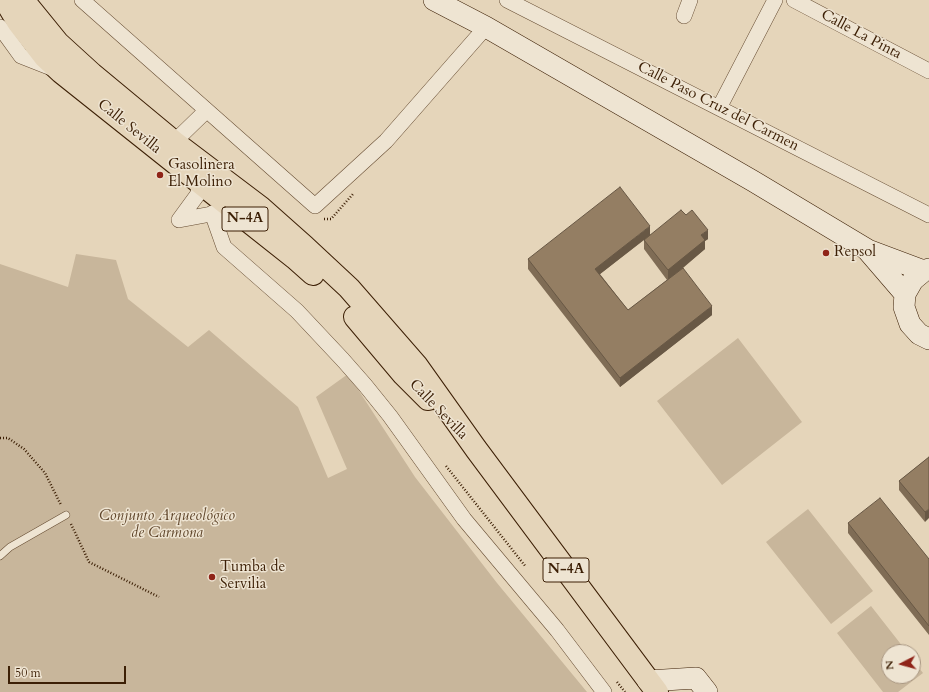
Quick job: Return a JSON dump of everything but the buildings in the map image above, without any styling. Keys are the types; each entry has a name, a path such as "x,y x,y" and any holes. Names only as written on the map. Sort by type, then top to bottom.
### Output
{"highway":[{"name":"Calle Sevilla","path":"5,0 18,22 45,57 61,72 199,182 222,211 296,258 340,300 404,374 476,448"},
{"name":"Calle Sevilla","path":"23,0 58,43 92,74 174,142 260,207 349,288 417,366 476,448"},
{"name":"N-4A","path":"476,448 653,687"}],"main road":[{"path":"434,0 753,180 868,250 926,270"},
{"path":"868,250 905,294"},
{"path":"926,270 913,280 905,294 904,307 910,324 919,334 929,339"},
{"path":"653,687 696,678 707,692"}],"street":[{"path":"82,0 315,206 386,141 486,28"},
{"path":"684,16 690,0"},
{"path":"719,108 775,0"},
{"name":"Calle La Pinta","path":"794,0 929,71"},
{"name":"Calle Paso Cruz del Carmen","path":"514,2 929,215"},
{"path":"0,27 21,56 61,72 92,74"},
{"path":"174,142 206,111"},
{"path":"199,182 198,194 179,220 222,211 224,247 296,311 325,340 361,380 390,416 464,519 557,630 604,692"}],"lane":[{"path":"0,556 10,547 66,515"}],"green space":[{"name":"Conjunto Arqueológico de Carmona","path":"76,254 116,260 128,299 188,347 209,330 298,407 328,478 347,469 316,397 348,374 415,477 497,583 587,692 0,692 0,264 68,287"},
{"path":"738,338 802,422 722,485 657,401"},
{"path":"808,509 873,591 831,624 766,542"},
{"path":"871,606 901,644 881,644 881,684 909,684 898,692 883,692 837,633"}],"place":[{"name":"Gasolinera El Molino","path":"160,175"},
{"name":"Repsol","path":"826,253"},
{"name":"Tumba de Servilia","path":"212,577"}]}
